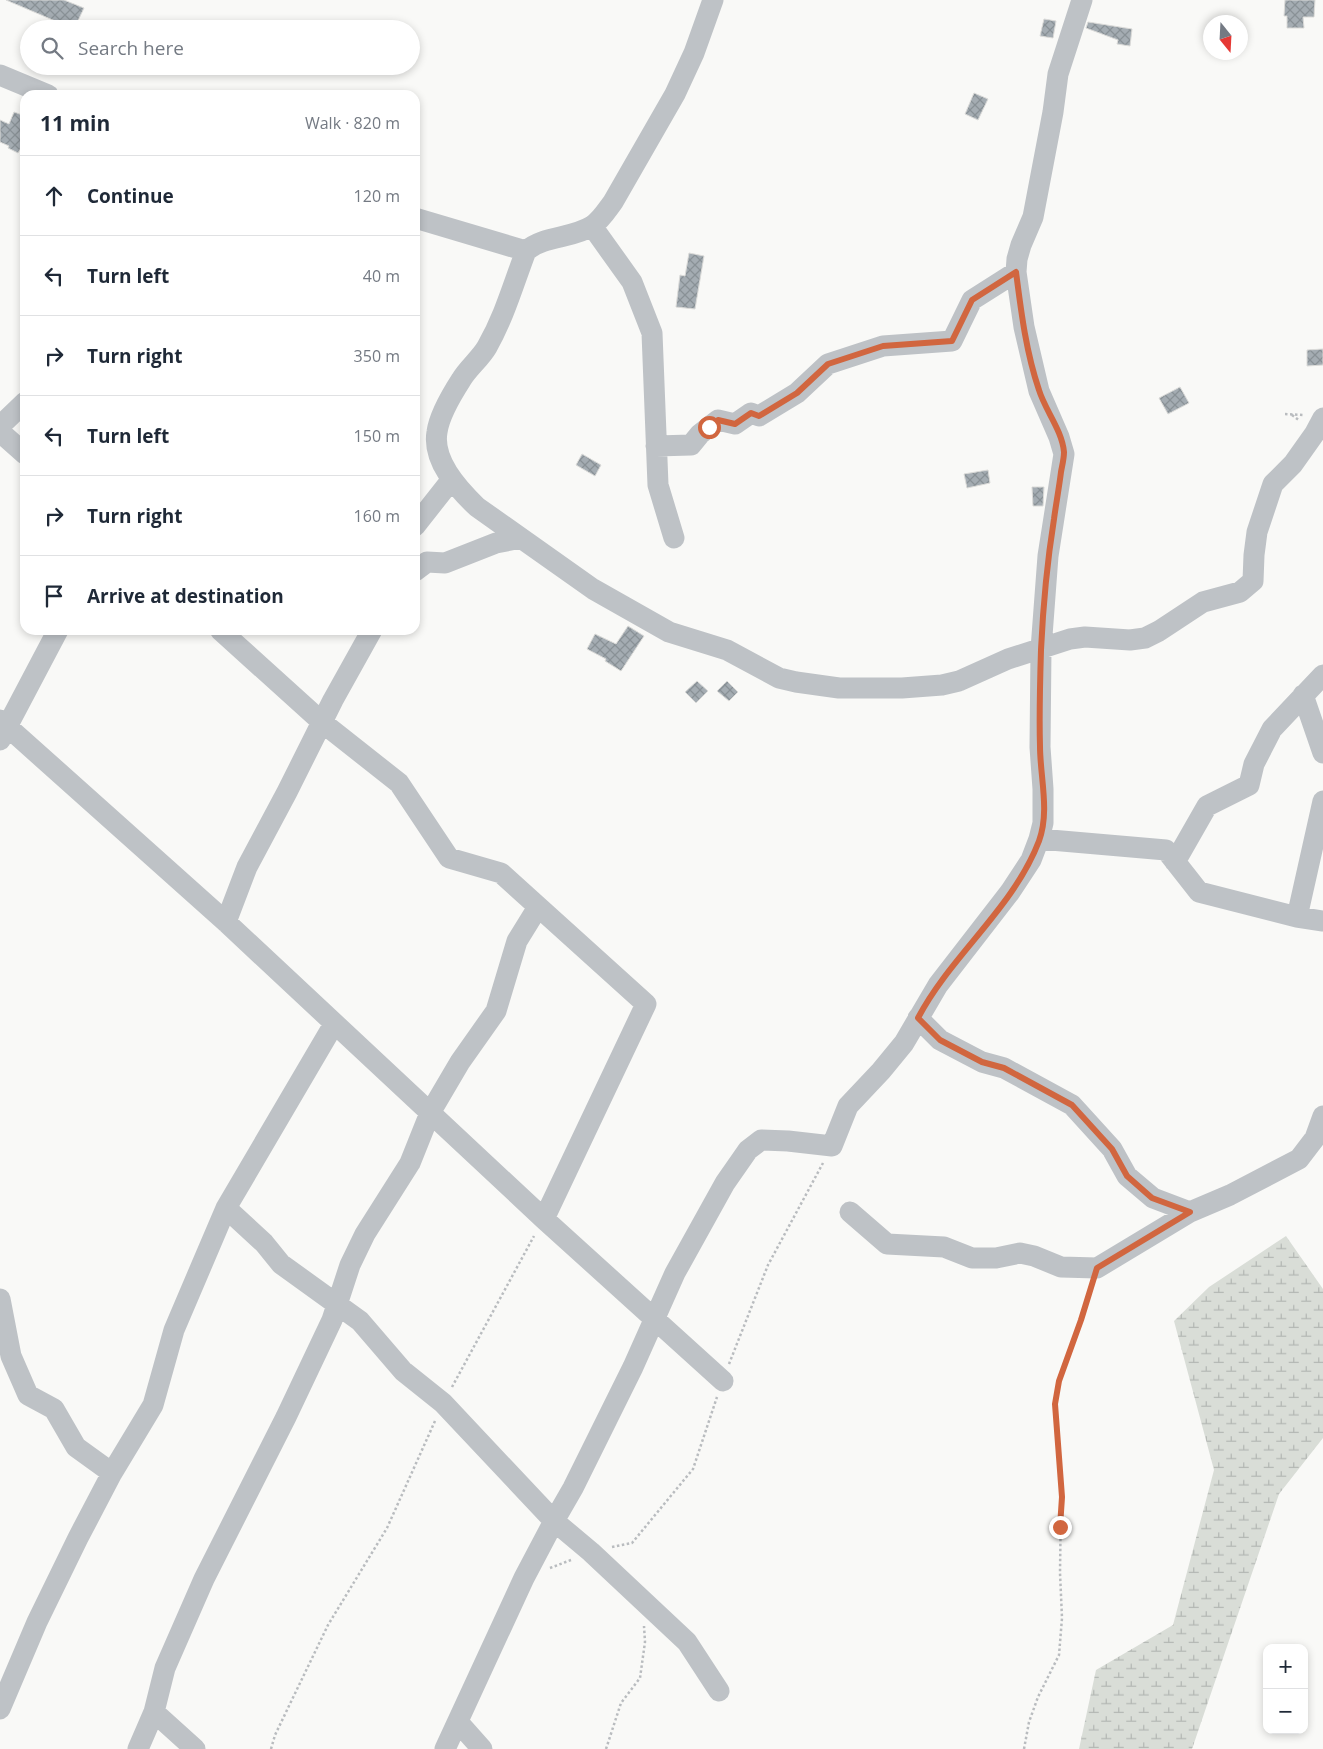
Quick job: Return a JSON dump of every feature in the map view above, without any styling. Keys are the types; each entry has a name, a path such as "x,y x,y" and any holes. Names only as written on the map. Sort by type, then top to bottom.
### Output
{"street":[{"path":"714,0 694,53 675,94 613,202 602,218 592,226 573,234 546,239 533,245 526,251 500,323 485,350 461,380 446,408 437,432 436,444 440,458 463,494 477,507 593,589 669,632 727,650 779,678 840,688 942,686 960,681 1008,659 1070,639 1084,637 1130,640 1145,638 1159,632 1203,602 1240,592 1253,581 1257,532 1273,484 1293,464 1323,418"},
{"path":"445,1749 524,1578 573,1488 655,1319 675,1273 715,1200 748,1150 762,1140 832,1146 848,1106 904,1043 928,999 1010,892 1031,860 1040,839 1043,823 1040,747 1041,649 1048,556 1064,454 1060,437 1039,391 1024,327 1016,272 1017,259 1033,217 1053,112 1058,74 1082,0"},
{"path":"0,75 36,90"},
{"path":"420,219 526,251"},
{"path":"592,226 632,282 652,332 658,485 674,538"},
{"path":"656,446 691,445 700,434 718,420 735,424 751,413 759,416 797,393 828,364 883,346 952,341 972,300 1016,272"},
{"path":"0,426 20,407"},
{"path":"0,432 20,450"},
{"path":"420,520 452,479"},
{"path":"420,568 428,562 445,563 496,543 521,538"},
{"path":"55,635 2,729 226,922 544,1219 722,1381"},
{"path":"226,635 323,722 399,783 449,858 501,873 646,1004 544,1219"},
{"path":"226,922 247,868 350,668 369,635"},
{"path":"1175,862 1207,806 1249,785 1254,764 1272,729 1323,676"},
{"path":"1303,695 1323,753"},
{"path":"1297,917 1323,802"},
{"path":"1040,839 1166,850 1199,892 1297,917 1323,920"},
{"path":"138,1749 154,1712 165,1668 204,1579 286,1417 332,1320 350,1265 365,1234 410,1163 430,1113 460,1062 496,1011 517,941 538,907"},
{"path":"918,1018 940,1040 982,1062 1004,1068 1072,1105 1112,1149 1127,1176 1152,1198 1190,1212"},
{"path":"0,1709 37,1622 112,1473 153,1405 174,1330 226,1208 334,1024"},
{"path":"850,1212 887,1244 944,1247 972,1258 996,1258 1020,1253 1034,1256 1061,1267 1097,1268 1190,1212 1230,1196 1299,1160 1315,1138 1323,1116"},
{"path":"226,1208 264,1243 281,1264 360,1321 403,1371 443,1403 554,1521 591,1552 687,1642 719,1691"},
{"path":"0,1300 11,1356 28,1395 54,1409 76,1447 112,1473"},
{"path":"154,1712 195,1749"},
{"path":"458,1722 482,1749"}],"path":[{"path":"549,1568 591,1552 632,1543 693,1469 722,1381 768,1264 832,1146"},
{"path":"271,1749 275,1735 328,1625 387,1528 443,1403 544,1219"},
{"path":"1024,1749 1028,1722 1038,1696 1059,1655 1062,1618 1060,1573 1062,1497 1055,1404 1059,1381 1097,1268"},
{"path":"606,1749 621,1703 640,1678 645,1642 643,1602"}],"green space":[{"path":"1286,1236 1323,1289 1323,1438 1279,1494 1192,1749 1079,1749 1096,1670 1173,1625 1214,1470 1174,1321 1209,1287"}],"building":[{"path":"6,0 64,0 84,8 78,20 53,20"},
{"path":"1285,0 1315,0 1314,17 1303,17 1304,28 1287,28 1287,16 1284,16"},
{"path":"1044,19 1056,21 1053,38 1040,36"},
{"path":"1088,22 1132,29 1130,46 1117,44 1118,40 1086,28"},
{"path":"974,93 988,99 978,120 965,114"},
{"path":"14,112 20,114 20,150 18,153 0,142 0,120 9,124"},
{"path":"689,253 704,256 695,309 676,307 680,275 685,276"},
{"path":"1323,349 1323,365 1307,366 1307,350"},
{"path":"1180,387 1189,403 1168,414 1159,398"},
{"path":"582,454 601,465 595,476 576,465"},
{"path":"988,470 990,483 967,488 964,474"},
{"path":"1032,487 1044,487 1043,506 1033,506"},
{"path":"628,626 644,636 621,671 605,661 606,659 587,649 595,634 616,644"},
{"path":"697,681 708,691 696,703 685,692"},
{"path":"727,681 738,692 729,701 717,691"}],"route":[{"path":"709,427 718,420 735,424 751,413 759,416 797,393 828,364 883,346 952,341 972,300 1016,272 1024,327 1039,391 1060,437 1064,454 1048,556 1041,649 1040,747 1043,823 1040,839 1031,860 976,938 938,985 918,1018 940,1040 982,1062 1004,1068 1072,1105 1112,1149 1127,1176 1152,1198 1190,1212 1097,1268 1059,1381 1055,1404 1062,1497 1060,1527"}]}
